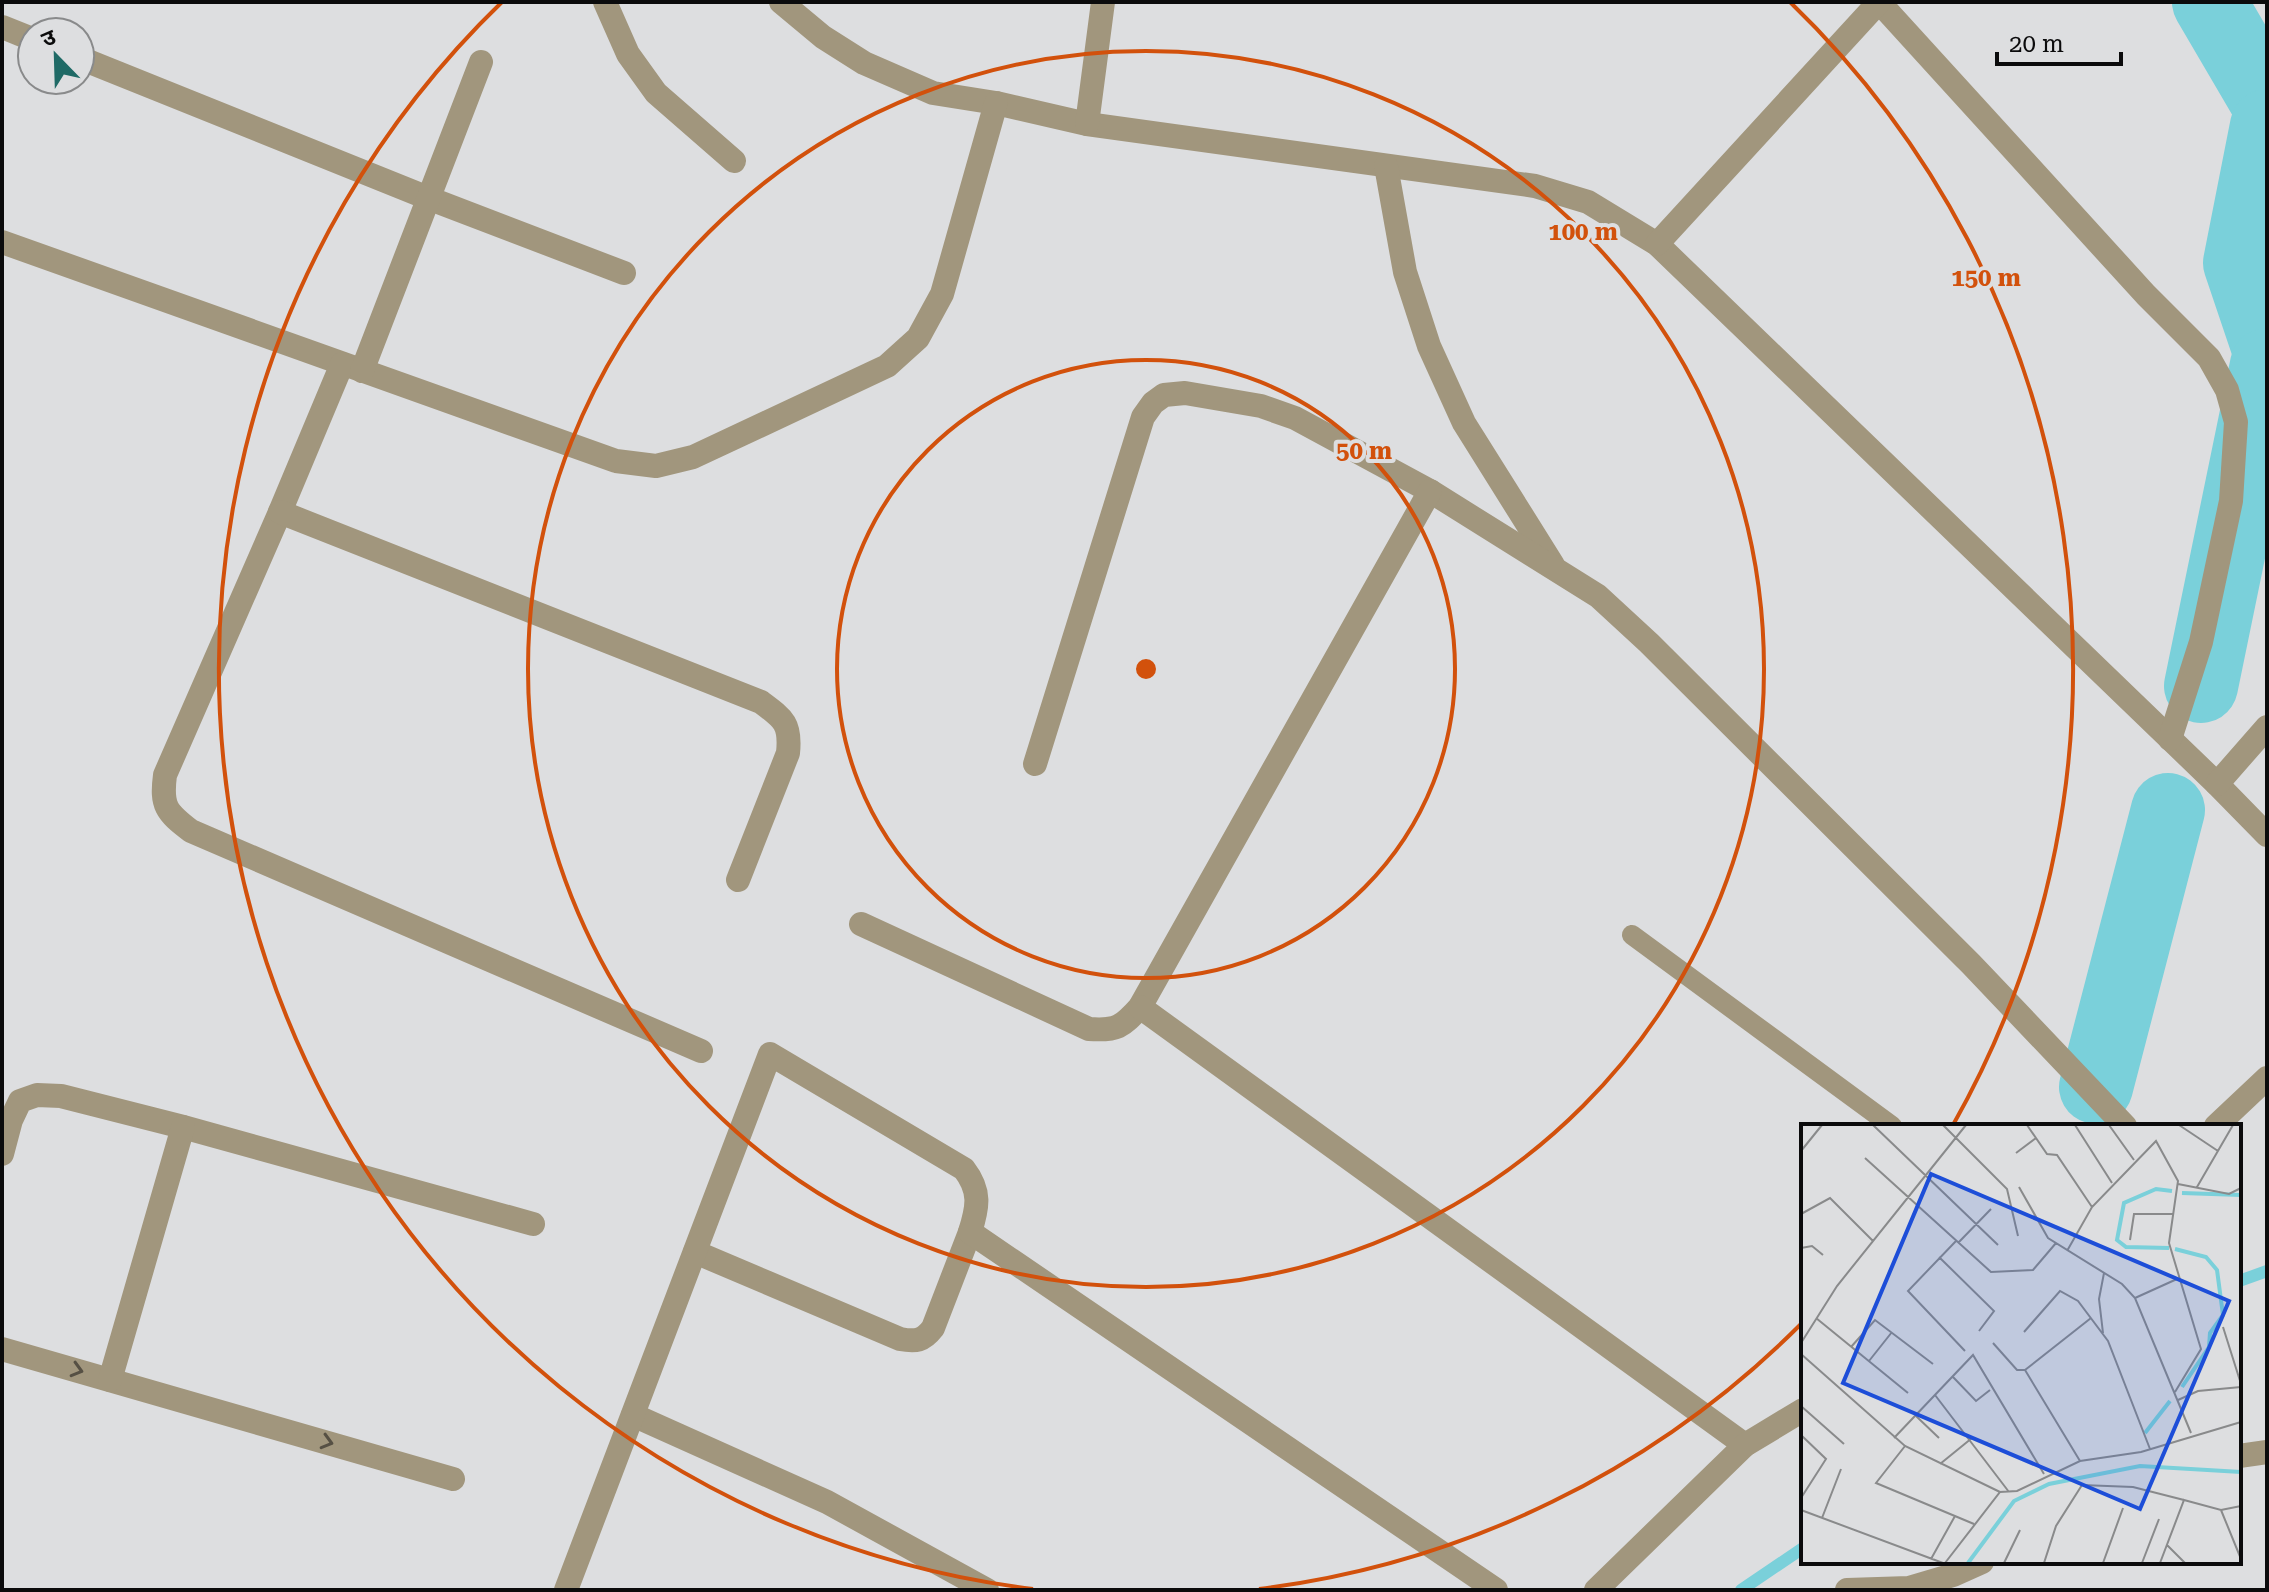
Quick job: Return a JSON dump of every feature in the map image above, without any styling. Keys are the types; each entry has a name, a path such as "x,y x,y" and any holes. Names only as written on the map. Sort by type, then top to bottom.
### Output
{"street":[{"path":"605,2 628,54 656,93 734,161"},
{"path":"781,2 823,37 864,63 933,93 996,103 1087,124 1535,186 1588,202 1657,244 2267,835"},
{"path":"1087,124 1103,2"},
{"path":"1657,244 1879,2 2146,295 2209,358 2227,390 2236,422 2231,501 2201,642 2170,739"},
{"path":"481,62 428,198 352,368 280,512 165,775 163,796 172,816 191,831 701,1051"},
{"path":"96,64 624,273"},
{"path":"2,242 616,461 656,466 693,457 887,366 918,338 942,294 996,103"},
{"path":"1386,166 1405,272 1429,346 1464,423 1557,570"},
{"path":"1035,764 1143,417 1153,403 1164,395 1185,393 1261,406 1295,418 1430,491 1598,596 1971,964 2123,1124"},
{"path":"861,924 1089,1029 1106,1030 1125,1024 1140,1007 1430,491"},
{"path":"280,512 761,702 780,715 790,734 788,753 738,880"},
{"path":"2217,784 2267,727"},
{"path":"1140,1007 1745,1445"},
{"path":"566,1590 770,1054 964,1169 974,1182 977,1200 970,1232 933,1328 926,1337 915,1342 900,1339 695,1252"},
{"path":"2218,1124 2267,1078"},
{"path":"2,1154 11,1120 20,1101 37,1095 61,1096 533,1224"},
{"path":"110,1380 183,1127"},
{"path":"970,1232 1496,1590"},
{"path":"2,1349 453,1479"},
{"path":"1596,1590 1745,1445 1801,1411"},
{"path":"633,1415 827,1502 987,1590"},
{"path":"2241,1456 2267,1452"},
{"path":"1847,1590 1909,1588 1978,1564"}],"lane":[{"path":"1632,935 1889,1124"}],"waterway":[{"path":"2209,2 2267,101"},
{"path":"2267,126 2240,263 2267,343"},
{"path":"2201,686 2267,365"},
{"path":"2096,1087 2168,810"},
{"path":"2241,1280 2267,1271"},
{"path":"1741,1590 1801,1549"}]}
